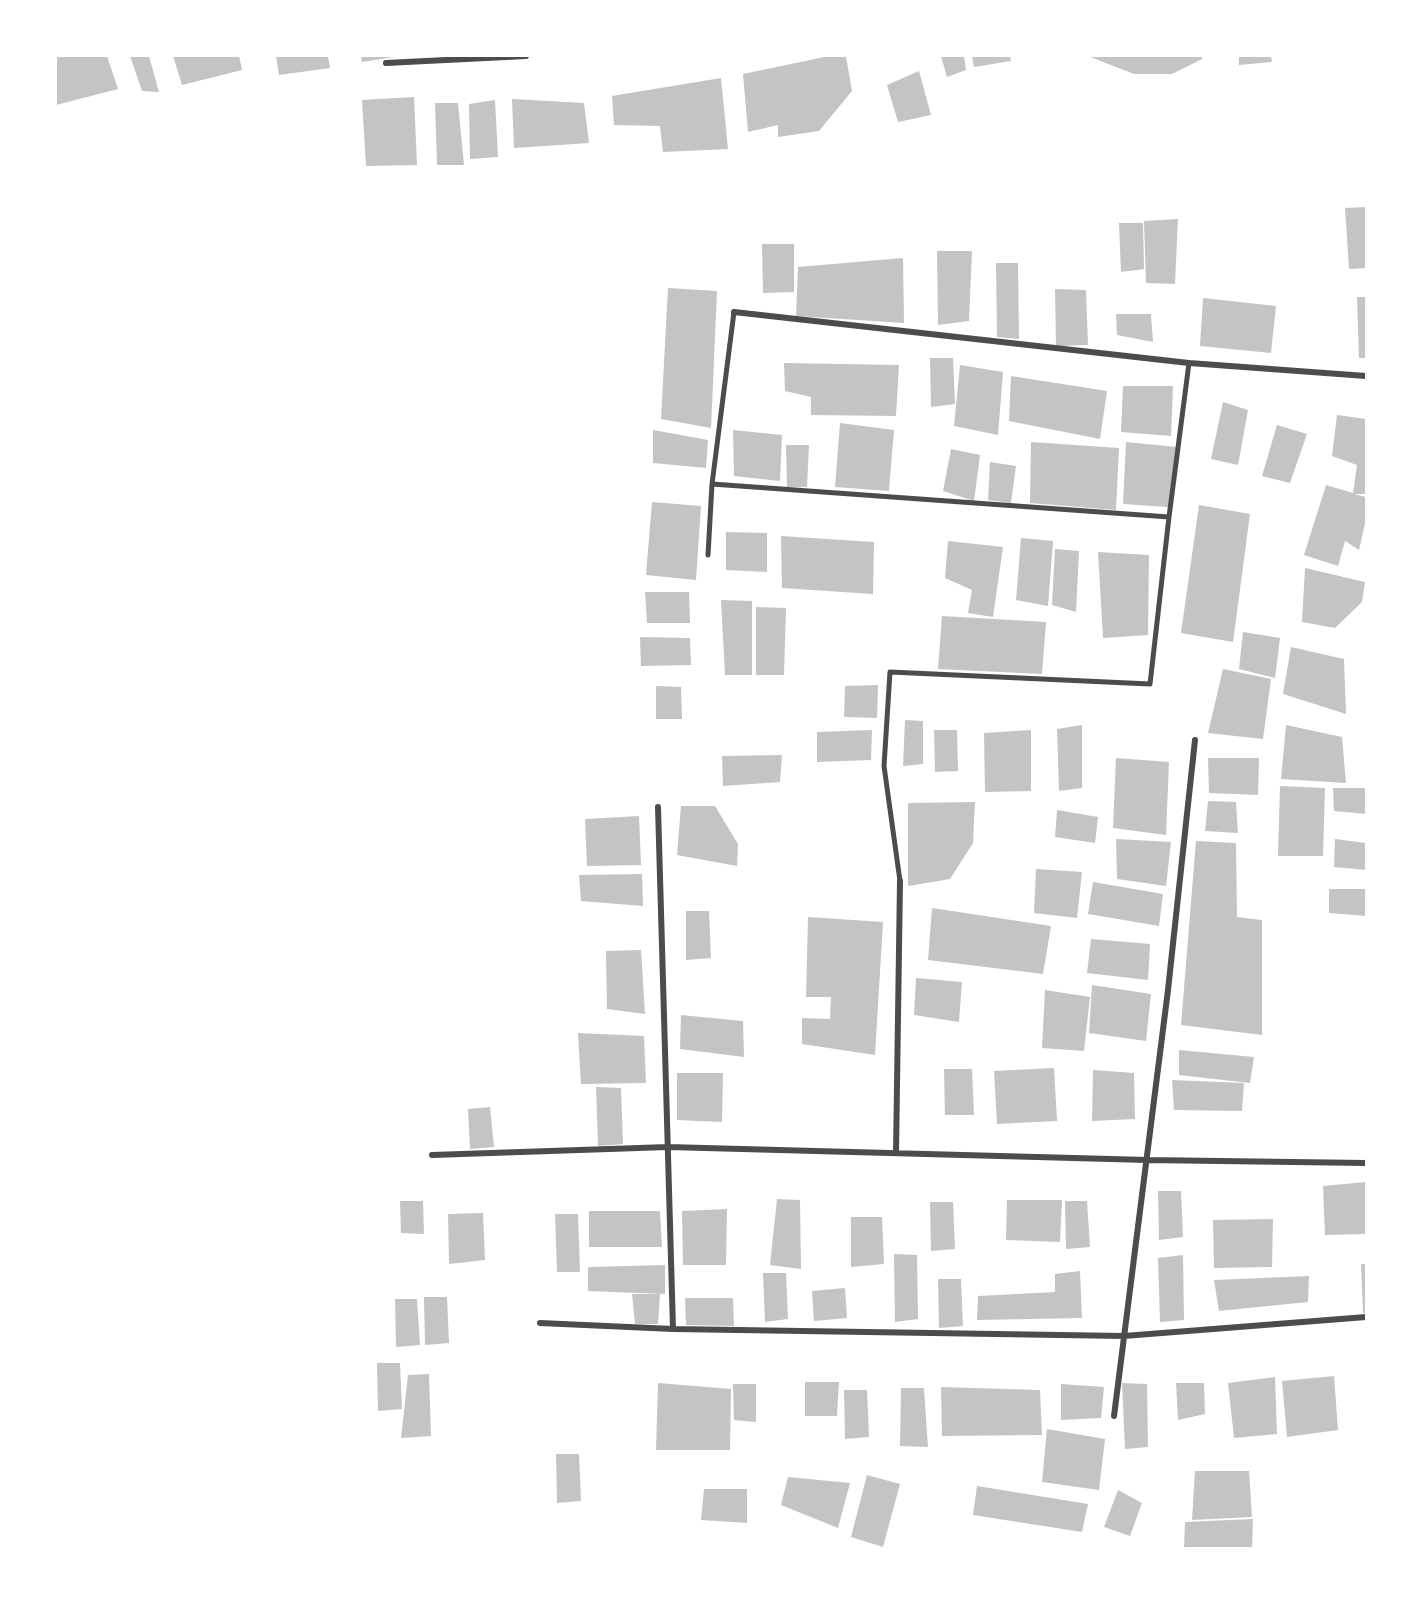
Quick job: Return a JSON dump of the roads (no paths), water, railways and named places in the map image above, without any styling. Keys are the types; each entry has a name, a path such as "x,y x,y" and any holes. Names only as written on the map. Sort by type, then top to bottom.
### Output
{"street":[{"path":"386,63 525,56"},
{"path":"708,555 712,484 734,312 1189,363 1366,376"},
{"path":"896,1153 900,881 884,766 890,672 1150,684 1189,363"},
{"path":"712,484 1169,517"},
{"path":"1114,1416 1169,979 1195,740"},
{"path":"658,807 673,1329"},
{"path":"432,1155 668,1148 1366,1163"},
{"path":"540,1323 673,1329 1124,1336 1366,1317"}]}
